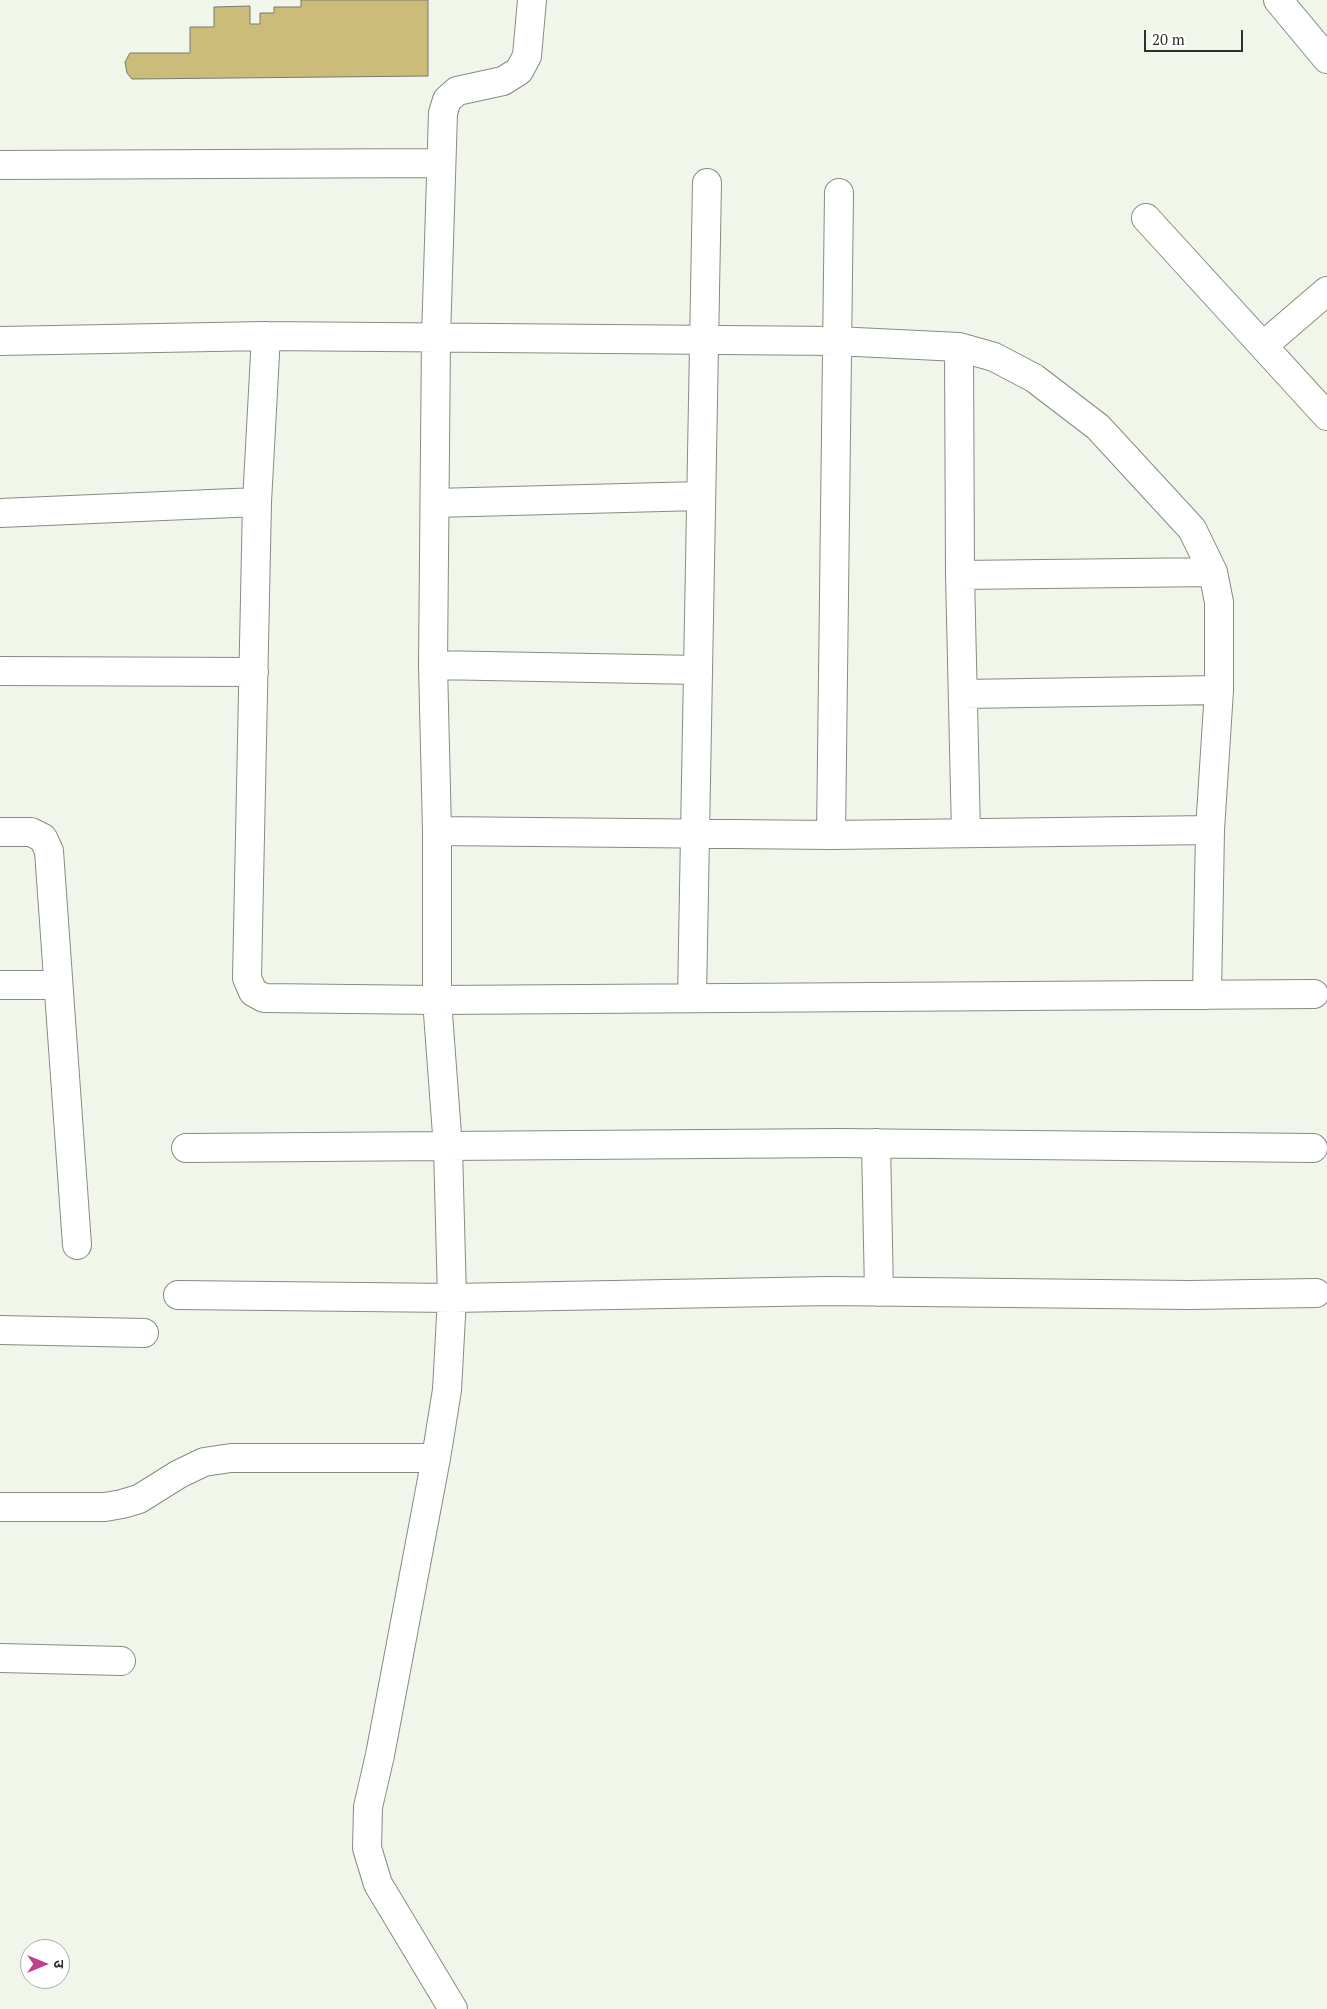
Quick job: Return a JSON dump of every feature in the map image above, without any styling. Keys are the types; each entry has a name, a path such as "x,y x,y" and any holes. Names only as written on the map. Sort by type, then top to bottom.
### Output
{"street":[{"path":"454,2009 378,1884 366,1848 368,1806 380,1755 447,1390 452,1298 448,1148 437,1000 437,831 433,666 436,338 443,113 447,100 457,91 503,81 519,71 527,56 532,0"},
{"path":"1278,0 1327,59"},
{"path":"0,165 440,164"},
{"path":"692,998 707,183"},
{"path":"831,835 839,193"},
{"path":"1146,218 1327,416"},
{"path":"1264,345 1327,291"},
{"path":"266,336 257,502 247,978 253,992 264,998 437,1000 1314,994"},
{"path":"0,341 266,336 836,341 959,347 994,357 1034,378 1098,427 1192,529 1213,572 1219,602 1219,690 1210,830 1207,995"},
{"path":"959,347 960,575 966,833"},
{"path":"435,503 700,496"},
{"path":"0,513 257,502"},
{"path":"960,575 1213,572"},
{"path":"433,666 698,670"},
{"path":"0,671 254,672"},
{"path":"962,694 1219,690"},
{"path":"437,831 831,835 1210,830"},
{"path":"0,832 31,832 43,838 49,851 77,1245"},
{"path":"0,985 58,985"},
{"path":"876,1144 879,1292"},
{"path":"186,1148 448,1148 876,1144 1313,1148"},
{"path":"178,1295 452,1298 879,1292 1180,1295 1316,1293"},
{"path":"0,1330 144,1333"},
{"path":"0,1507 104,1507 122,1504 139,1499 179,1474 204,1462 232,1458 436,1458"},
{"path":"0,1658 121,1662"}],"building":[{"path":"301,0 428,0 428,76 132,79 127,73 125,62 130,53 190,53 190,27 214,27 214,7 250,6 250,24 260,24 260,13 274,13 274,7 301,7"}]}
